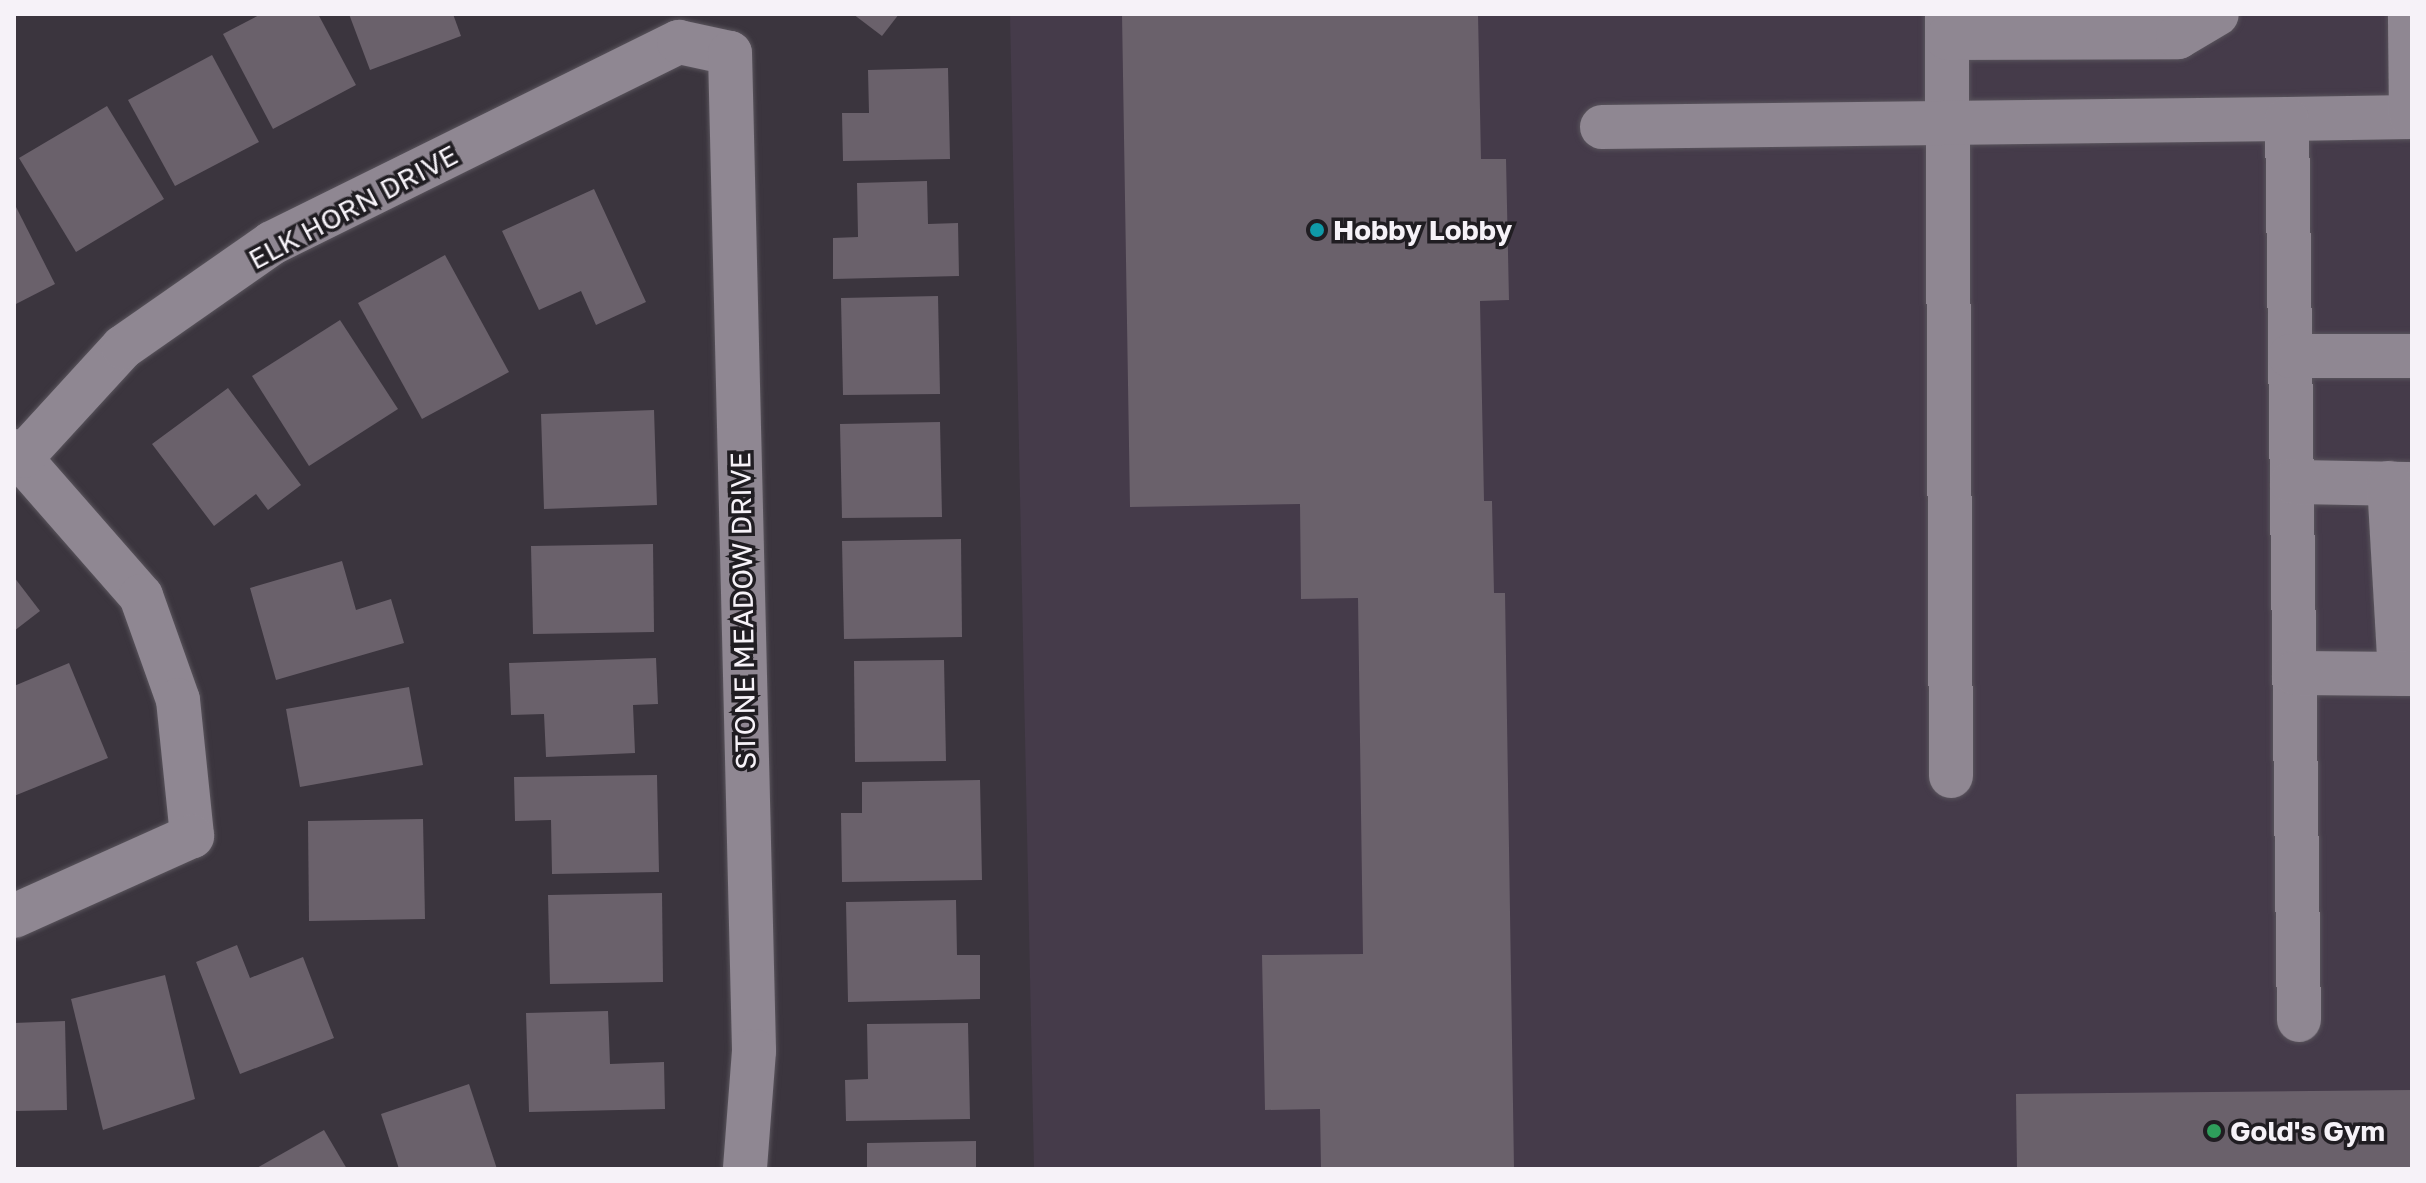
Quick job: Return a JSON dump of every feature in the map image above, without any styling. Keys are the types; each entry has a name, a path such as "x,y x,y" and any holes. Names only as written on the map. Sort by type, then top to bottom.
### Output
{"street":[{"path":"1951,776 1944,122 1947,26 2055,22 2178,37 2217,14"},
{"path":"1602,127 2412,117 2411,29"},
{"name":"ELK HORN DRIVE","path":"18,454 123,347 272,243 679,42 730,53"},
{"name":"STONE MEADOW DRIVE","path":"730,53 754,1051 745,1169"},
{"path":"2287,119 2299,1020"},
{"path":"2290,356 2412,356"},
{"path":"14,916 192,836 178,700 141,596 18,454"},
{"path":"2292,482 2400,484 2406,674 2294,673"}],"shaded area":[{"path":"1010,14 2412,14 2412,1169 1034,1169"}],"building":[{"path":"261,14 318,14 356,85 273,129 223,34"},
{"path":"349,14 453,14 461,36 370,70"},
{"path":"853,14 899,14 882,36"},
{"path":"1122,14 1478,14 1481,159 1506,159 1509,300 1480,301 1484,501 1492,501 1494,593 1505,593 1514,1169 1321,1169 1320,1109 1265,1110 1262,955 1363,954 1358,598 1301,599 1300,504 1130,507"},
{"path":"212,55 259,142 175,186 128,100"},
{"path":"948,68 950,159 843,161 842,113 869,113 868,70"},
{"path":"107,106 164,199 76,252 19,158"},
{"path":"927,181 928,224 958,223 959,276 833,279 833,238 858,237 857,183"},
{"path":"594,189 646,302 596,325 581,291 539,310 502,231"},
{"path":"14,203 55,284 14,305"},
{"path":"445,255 509,372 422,419 358,303"},
{"path":"938,296 940,394 843,395 841,298"},
{"path":"340,320 398,409 309,466 252,376"},
{"path":"228,388 301,485 268,510 256,494 214,526 152,444"},
{"path":"654,410 657,505 544,509 541,414"},
{"path":"940,422 942,517 842,518 840,424"},
{"path":"961,539 962,637 844,639 842,541"},
{"path":"653,544 654,632 533,634 531,546"},
{"path":"342,561 356,610 391,599 404,643 276,680 250,588"},
{"path":"14,577 40,611 14,631"},
{"path":"656,658 658,704 633,705 635,753 546,757 544,714 511,715 509,663"},
{"path":"944,660 946,761 855,762 854,661"},
{"path":"69,663 108,758 14,796 14,686"},
{"path":"409,687 423,765 300,787 286,709"},
{"path":"657,775 659,872 552,874 551,820 515,821 514,777"},
{"path":"980,780 982,880 842,882 841,813 862,813 862,782"},
{"path":"423,819 425,919 309,921 308,821"},
{"path":"662,893 663,982 550,984 548,895"},
{"path":"956,900 957,955 980,955 980,999 848,1002 846,902"},
{"path":"237,945 250,978 303,957 334,1038 240,1074 196,962"},
{"path":"165,975 195,1099 103,1130 71,999"},
{"path":"608,1011 610,1064 664,1062 665,1109 529,1112 526,1013"},
{"path":"65,1021 67,1110 14,1111 14,1023"},
{"path":"968,1023 970,1119 846,1121 845,1080 868,1079 867,1024"},
{"path":"469,1084 497,1169 399,1169 381,1114"},
{"name":"Gold's Gym","path":"2412,1090 2412,1169 2017,1169 2016,1094"},
{"path":"324,1130 347,1169 255,1169"},
{"path":"976,1141 976,1169 867,1169 867,1143"}],"place":[{"name":"Hobby Lobby","path":"1317,230"},
{"name":"Gold's Gym","path":"2214,1131"}]}
